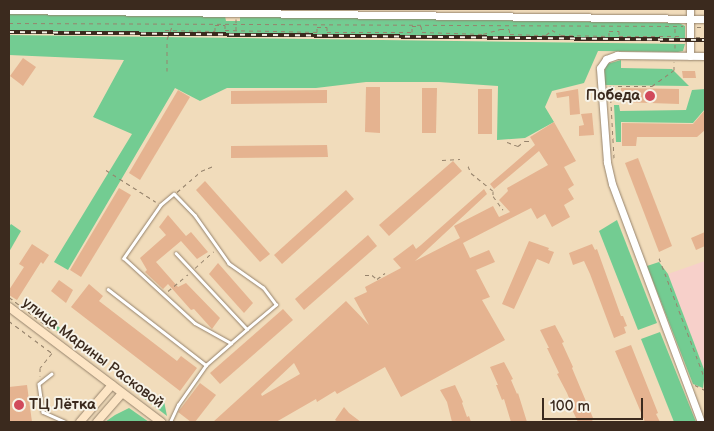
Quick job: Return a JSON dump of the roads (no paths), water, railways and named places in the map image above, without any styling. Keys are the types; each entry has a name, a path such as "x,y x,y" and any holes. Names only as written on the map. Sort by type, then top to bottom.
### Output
{"main road":[{"name":"улица Марины Расковой","path":"9,307 161,422"},
{"path":"80,422 112,385"},
{"path":"97,422 122,393"}],"street":[{"path":"690,9 690,56"},
{"path":"9,10 322,11 675,18 690,22 705,19"},
{"path":"701,422 612,184 607,162 600,68 606,59 617,54 705,56"}],"lane":[{"path":"170,422 178,405 206,365 276,304 263,288 229,264 195,216 174,194 161,205 124,258 195,323 231,343"},
{"path":"176,253 247,329"},
{"path":"108,289 206,365"},
{"path":"52,374 39,384 43,412 65,422"}],"railway":[{"path":"9,32 705,40"}],"place":[{"name":"Победа","path":"650,96"},
{"name":"ТЦ Лётка","path":"19,405"}]}
